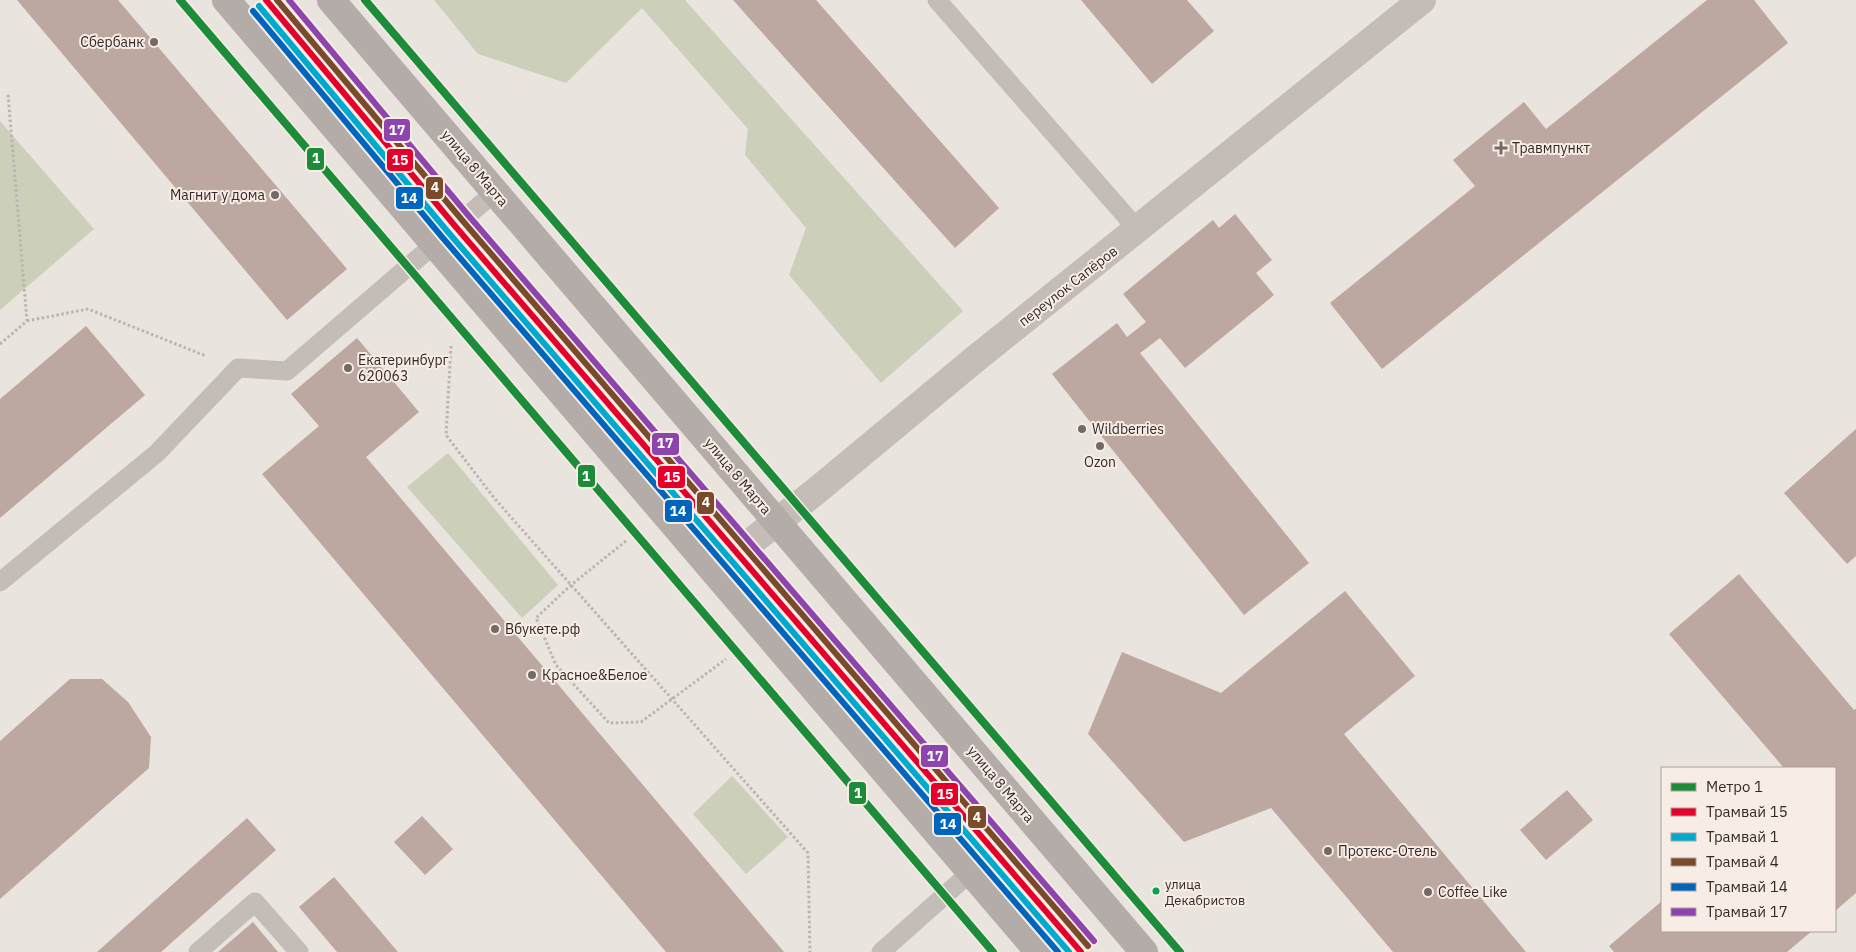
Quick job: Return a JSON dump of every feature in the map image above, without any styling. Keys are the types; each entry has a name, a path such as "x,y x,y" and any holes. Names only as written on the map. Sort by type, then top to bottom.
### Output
{"main road":[{"path":"226,0 1040,952"},
{"name":"улица 8 Марта","path":"331,0 1144,952"}],"street":[{"name":"переулок Сапёров","path":"714,571 1420,1"}],"lane":[{"path":"937,0 1138,230"},
{"path":"0,582 157,453 238,368 286,370 495,192"},
{"path":"881,952 972,871"},
{"path":"198,952 256,902 299,952"}],"path":[{"path":"8,94 27,321"},
{"path":"0,344 27,321 88,309 238,368"},
{"path":"451,346 446,435 495,499 808,854 810,952"},
{"path":"626,541 571,585 536,618 556,665 609,723 641,722 726,659"}],"green space":[{"path":"434,0 685,0 963,311 881,383 789,275 806,228 745,155 748,129 642,8 566,83 478,54"},
{"path":"0,121 94,229 0,310"},
{"path":"448,453 558,585 522,618 407,487"},
{"path":"732,776 788,837 746,874 693,814"}],"building":[{"path":"17,0 118,0 347,269 287,320"},
{"path":"733,0 816,0 999,208 955,248"},
{"path":"1081,0 1187,0 1214,31 1152,84"},
{"path":"1707,0 1754,0 1788,43 1382,369 1330,303 1475,186 1453,160 1524,102 1546,129"},
{"path":"1235,214 1272,260 1256,273 1274,295 1185,368 1160,338 1140,353 1309,563 1244,615 1052,374 1117,323 1127,337 1146,322 1123,294 1213,220 1219,228"},
{"path":"86,326 145,395 0,518 0,399"},
{"path":"357,338 419,412 366,457 784,952 666,952 262,474 319,426 291,394"},
{"path":"1856,429 1856,556 1847,564 1784,493"},
{"path":"1739,574 1854,710 1856,709 1856,893 1836,910 1836,767 1783,767 1669,634"},
{"path":"1345,591 1415,676 1344,734 1526,952 1393,952 1271,808 1184,842 1088,734 1122,652 1221,693"},
{"path":"70,679 102,679 128,702 151,737 149,768 0,899 0,741"},
{"path":"1567,790 1593,820 1546,860 1520,830"},
{"path":"422,816 453,849 425,875 394,842"},
{"path":"247,818 276,850 161,952 97,952"},
{"path":"334,877 398,952 337,952 299,907"},
{"path":"1661,902 1661,932 1811,932 1787,952 1614,952 1609,946"},
{"path":"253,922 278,952 218,952"}],"metro line":[{"name":"1","path":"180,0 993,952"},
{"name":"1","path":"365,0 1180,952"}],"tram line":[{"name":"15","path":"266,0 455,226 1081,952"},
{"name":"4","path":"277,0 462,220 1088,946"},
{"name":"17","path":"289,0 468,215 1094,941"},
{"name":"1","path":"259,6 448,232 1069,952"},
{"name":"14","path":"253,11 442,237 1058,952"}],"place":[{"name":"Сбербанк","path":"154,42"},
{"name":"Травмпункт","path":"1501,148"},
{"name":"Магнит у дома","path":"275,195"},
{"name":"Екатеринбург 620063","path":"348,368"},
{"name":"Wildberries","path":"1082,429"},
{"name":"Ozon","path":"1100,446"},
{"name":"Вбукете.рф","path":"495,629"},
{"name":"Красное&Белое","path":"532,675"},
{"name":"Протекс-Отель","path":"1328,851"},
{"name":"улица Декабристов","path":"1156,891"},
{"name":"Coffee Like","path":"1428,892"}]}
